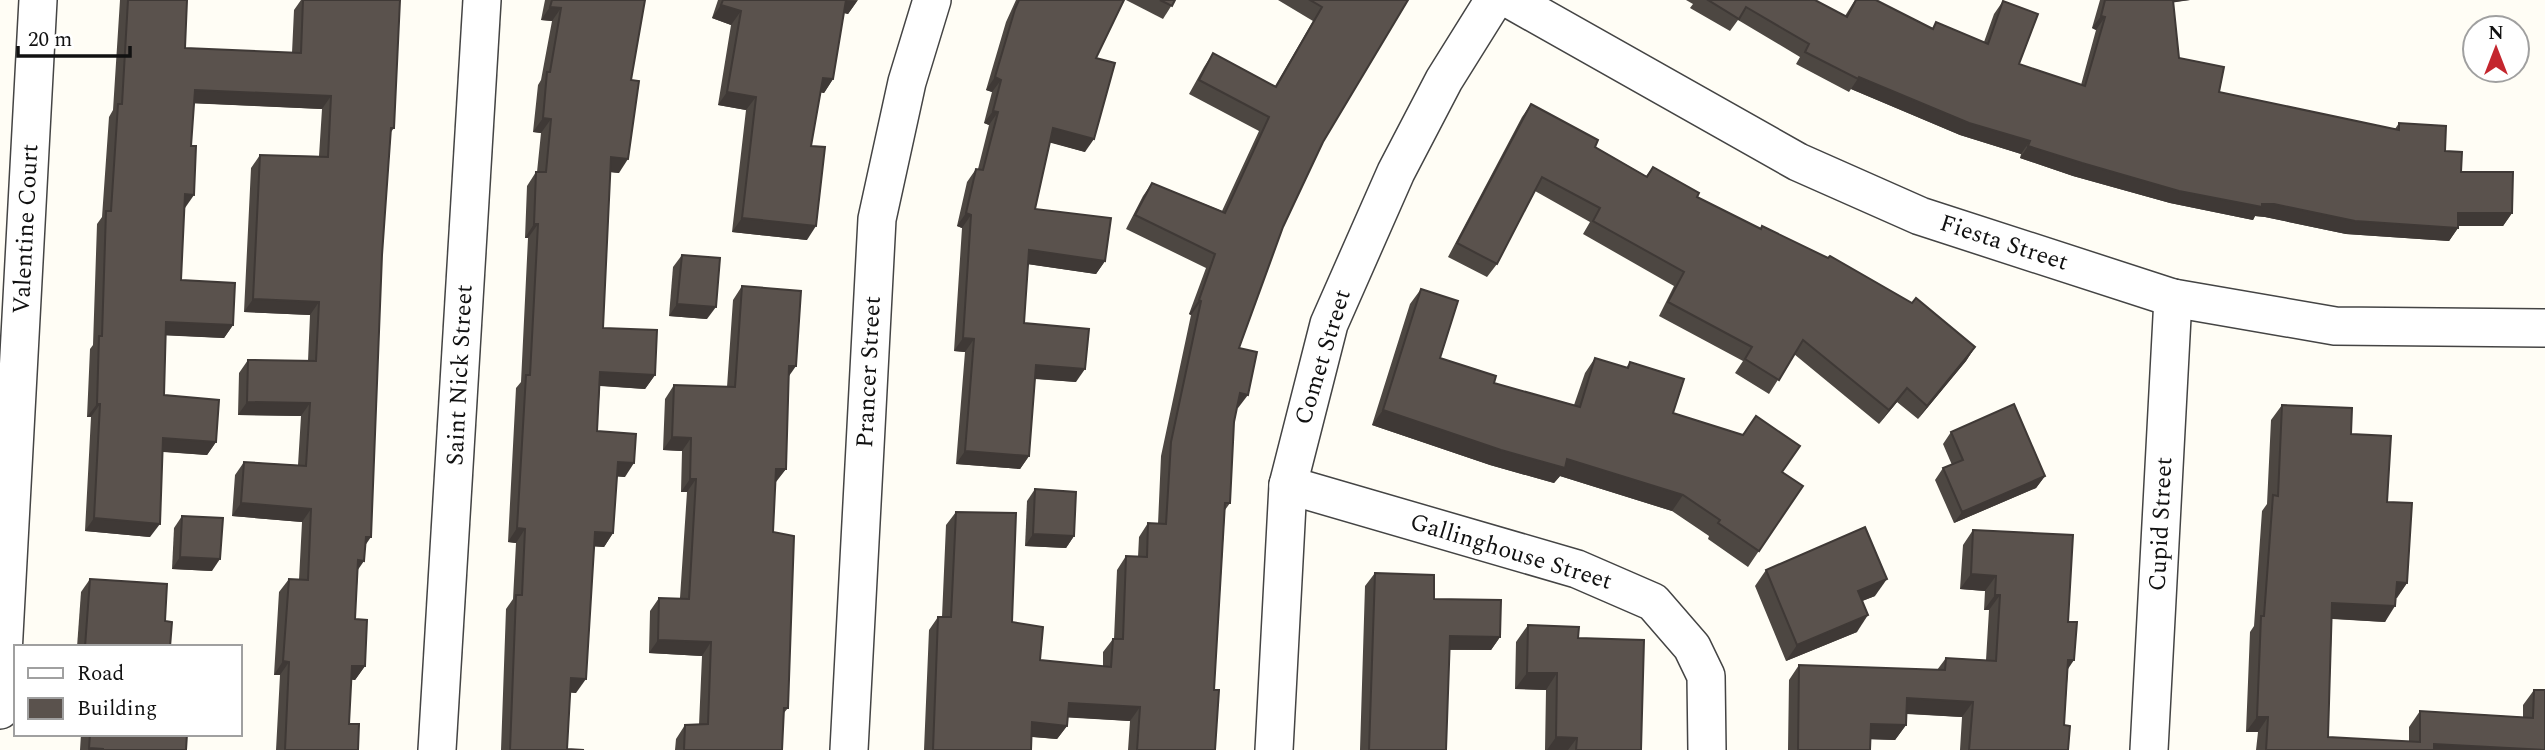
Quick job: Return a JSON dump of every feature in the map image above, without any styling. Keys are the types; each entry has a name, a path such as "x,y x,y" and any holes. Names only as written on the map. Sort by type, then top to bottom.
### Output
{"street":[{"name":"Valentine Court","path":"0,710 38,0"},
{"name":"Saint Nick Street","path":"437,750 482,0"},
{"name":"Prancer Street","path":"849,750 877,219 906,82 932,0"},
{"name":"Comet Street","path":"1274,750 1288,485 1329,324 1362,242 1444,80 1494,0"},
{"name":"Fiesta Street","path":"1511,0 1798,162 1920,216 2173,298 2335,326 2545,328"},
{"name":"Cupid Street","path":"2149,750 2173,298"},
{"name":"Gallinghouse Street","path":"1288,485 1577,569 1653,602 1692,647 1706,677 1707,750"}],"building":[{"path":"128,0 187,0 185,48 301,53 303,0 400,0 394,128 391,128 382,255 371,537 366,537 364,561 358,560 355,619 367,620 365,666 352,666 349,724 359,724 358,750 285,750 289,662 283,661 289,579 308,580 311,509 241,503 244,462 306,466 310,403 247,402 248,360 316,361 319,302 253,299 260,155 328,157 331,96 195,90 191,146 196,146 194,195 185,194 181,280 235,283 233,325 166,322 164,395 219,400 216,442 163,438 160,524 94,518 100,404 97,404 99,336 102,336 106,211 111,211 118,104 122,104"},
{"path":"552,0 645,0 631,80 639,81 628,159 611,157 603,328 657,330 655,375 600,372 597,431 636,434 634,463 618,462 613,533 595,532 586,679 571,678 567,749 584,750 510,750 516,595 522,595 525,529 517,528 526,375 530,375 538,224 534,224 536,172 546,172 551,119 543,118 547,72 550,72 561,8 550,7"},
{"path":"723,0 846,0 833,79 823,78 811,146 825,147 816,226 742,218 756,97 727,92 741,11 721,5"},
{"path":"1019,0 1124,0 1096,58 1115,63 1094,139 1053,128 1035,209 1111,218 1105,261 1029,250 1024,323 1089,329 1085,369 1036,365 1029,456 965,451 974,339 963,338 971,215 966,213 976,169 983,170 998,112 993,111 1001,80 995,77"},
{"path":"1160,0 1175,0 1172,6"},
{"path":"1310,0 1408,0 1323,142 1283,227 1239,348 1257,352 1248,395 1240,393 1234,422 1230,503 1225,503 1214,690 1219,690 1215,750 1137,750 1140,707 1069,703 1067,726 1032,722 1031,750 933,750 938,617 951,617 956,512 1016,513 1012,622 1043,627 1040,660 1111,667 1113,639 1123,639 1126,556 1147,557 1148,523 1166,524 1171,442 1201,301 1199,300 1215,254 1135,215 1152,183 1225,213 1269,117 1199,80 1213,53 1276,87 1322,7"},
{"path":"1708,0 1815,0 1847,17 1856,0 1876,0 1933,29 1936,22 1988,44 2003,1 2038,14 2019,64 2085,86 2105,17 2101,16 2105,0 2173,0 2179,58 2224,67 2219,92 2399,130 2399,123 2446,126 2445,151 2462,152 2461,172 2513,172 2512,213 2458,213 2458,228 2355,221 2274,204 2262,204 2262,207 2179,191 2028,146 2030,141 1969,123 1859,77 1858,79 1805,52 1809,44 1746,7 1739,19"},
{"path":"1531,104 1598,140 1595,147 1647,177 1653,167 1699,193 1697,197 1761,229 1762,226 1828,258 1830,256 1912,303 1916,298 1975,347 1927,406 1907,388 1889,410 1803,340 1779,380 1745,359 1752,347 1668,302 1684,272 1593,221 1600,208 1542,177 1497,264 1457,243"},
{"path":"682,255 720,258 716,307 677,304"},
{"path":"742,286 801,291 796,366 789,366 786,469 776,469 773,532 794,536 788,708 784,708 782,750 684,750 685,725 708,724 711,642 658,640 659,598 689,599 696,479 690,479 691,438 672,437 674,385 735,387"},
{"path":"1421,289 1458,301 1440,358 1496,376 1494,383 1580,407 1595,358 1628,368 1630,362 1684,379 1673,413 1743,435 1756,416 1800,446 1782,472 1803,486 1759,551 1683,495 1567,459 1565,468 1501,450 1383,410"},
{"path":"2014,404 2045,476 1962,512 1943,468 1963,460 1951,432"},
{"path":"2282,405 2352,408 2351,434 2391,436 2387,502 2412,503 2407,583 2397,582 2395,606 2332,603 2328,737 2420,742 2420,711 2533,718 2534,690 2545,690 2545,750 2434,744 2434,750 2266,750 2268,717 2257,717 2261,616 2264,616 2273,495 2278,496"},
{"path":"1035,489 1076,492 1074,536 1033,534"},
{"path":"182,516 223,518 220,559 180,557"},
{"path":"1865,527 1887,579 1858,591 1868,615 1797,645 1766,570"},
{"path":"1973,530 2073,535 2068,622 2077,622 2074,660 2068,660 2064,725 2070,726 2068,750 1969,750 1973,702 1907,698 1906,725 1871,724 1870,750 1798,750 1799,665 1945,670 1946,658 1996,661 2000,595 1995,595 1996,576 1971,574"},
{"path":"1375,573 1434,575 1434,599 1501,600 1500,637 1450,636 1446,750 1369,750"},
{"path":"90,579 167,584 165,621 172,622 170,645 85,645"},
{"path":"1528,625 1579,627 1578,638 1644,640 1641,750 1576,750 1577,738 1556,737 1557,673 1527,673"},
{"path":"90,736 187,736 186,750 89,748"}]}
